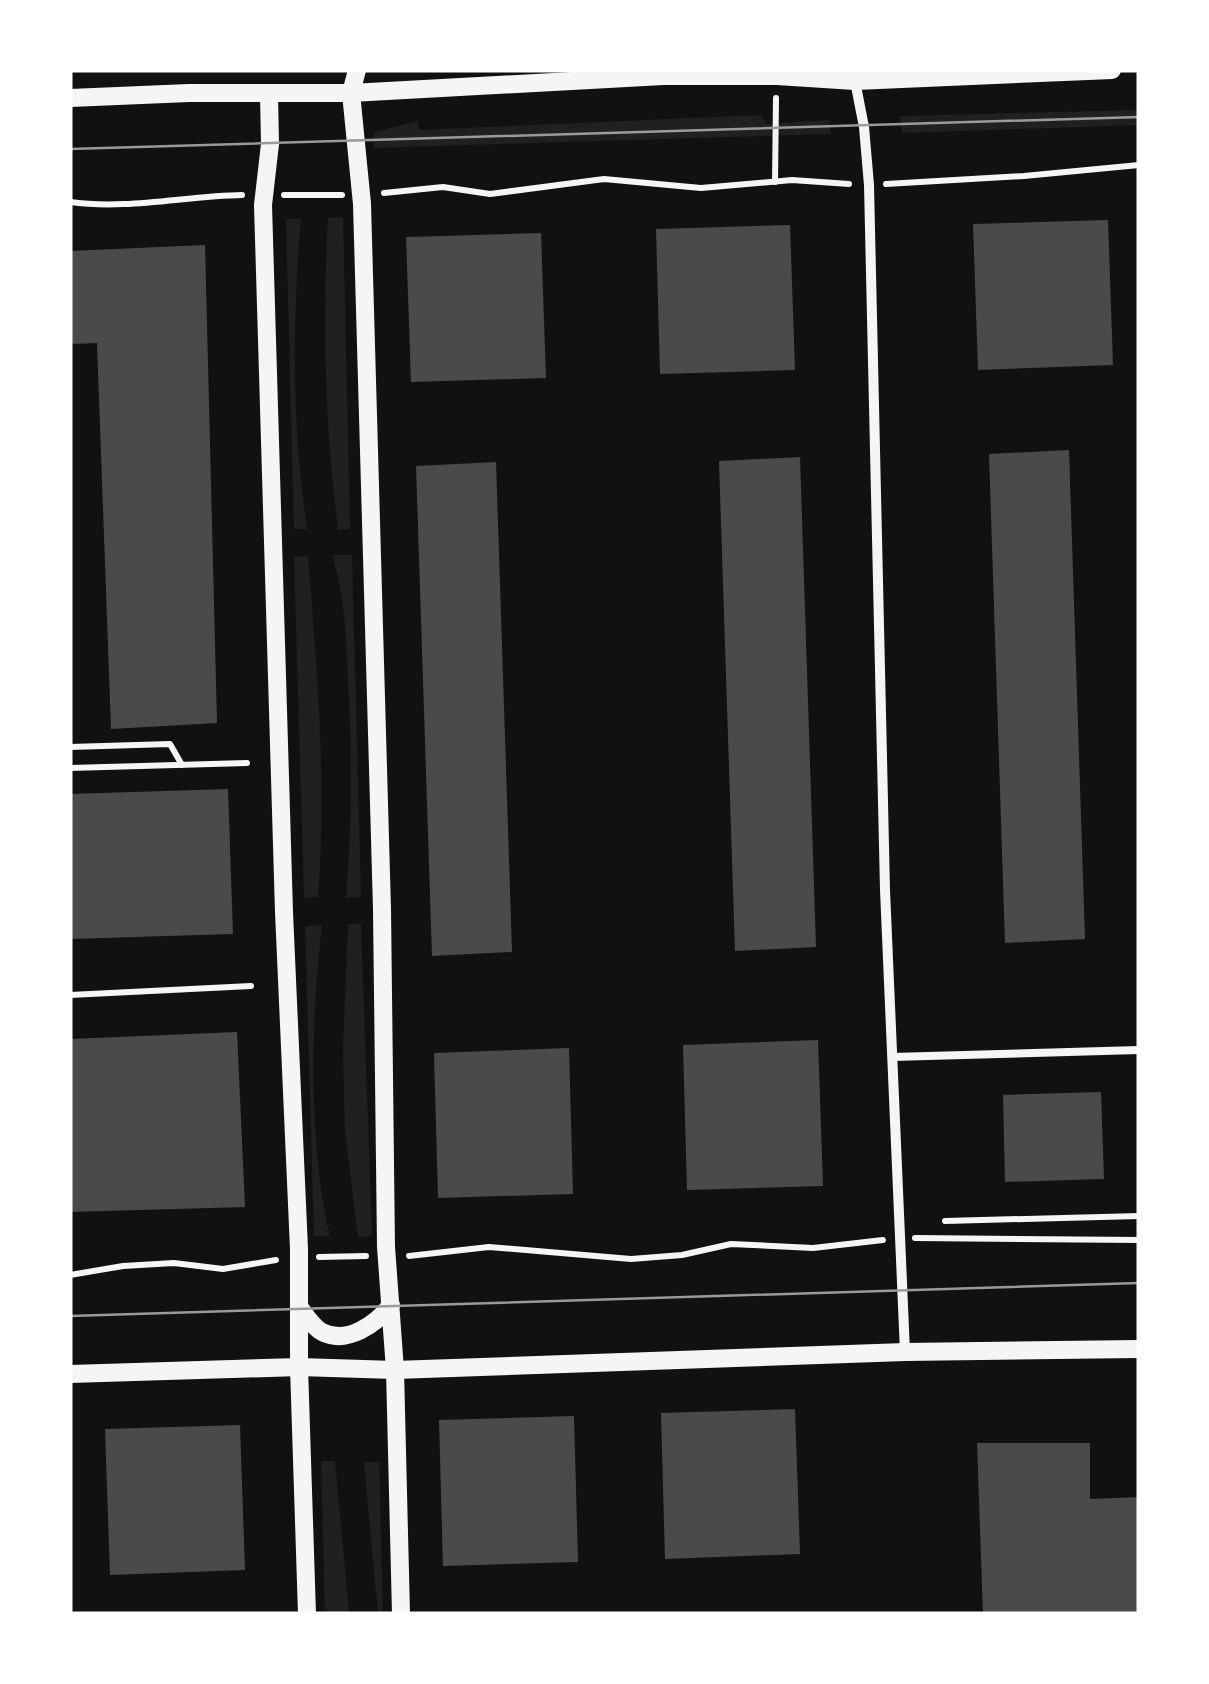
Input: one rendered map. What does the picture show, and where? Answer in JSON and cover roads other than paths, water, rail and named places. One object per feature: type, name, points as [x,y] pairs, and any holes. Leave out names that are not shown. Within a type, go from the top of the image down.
[{"type":"street","points":[[358,70],[352,94],[361,194],[382,909],[387,1255],[402,1614]]},
{"type":"street","points":[[70,98],[189,93],[352,94],[664,76],[855,81],[1112,70]]},
{"type":"street","points":[[855,81],[869,185],[892,1057],[905,1352]]},
{"type":"street","points":[[269,95],[270,144],[263,194],[307,1614]]},
{"type":"street","points":[[300,1308],[323,1333],[338,1336],[380,1320],[392,1306]]},
{"type":"street","points":[[70,1374],[298,1367],[394,1370],[905,1352],[1139,1349]]},
{"type":"lane","points":[[892,1057],[1139,1050]]},
{"type":"tram line","points":[[70,149],[1139,117]]},
{"type":"tram line","points":[[70,1316],[1139,1283]]}]
